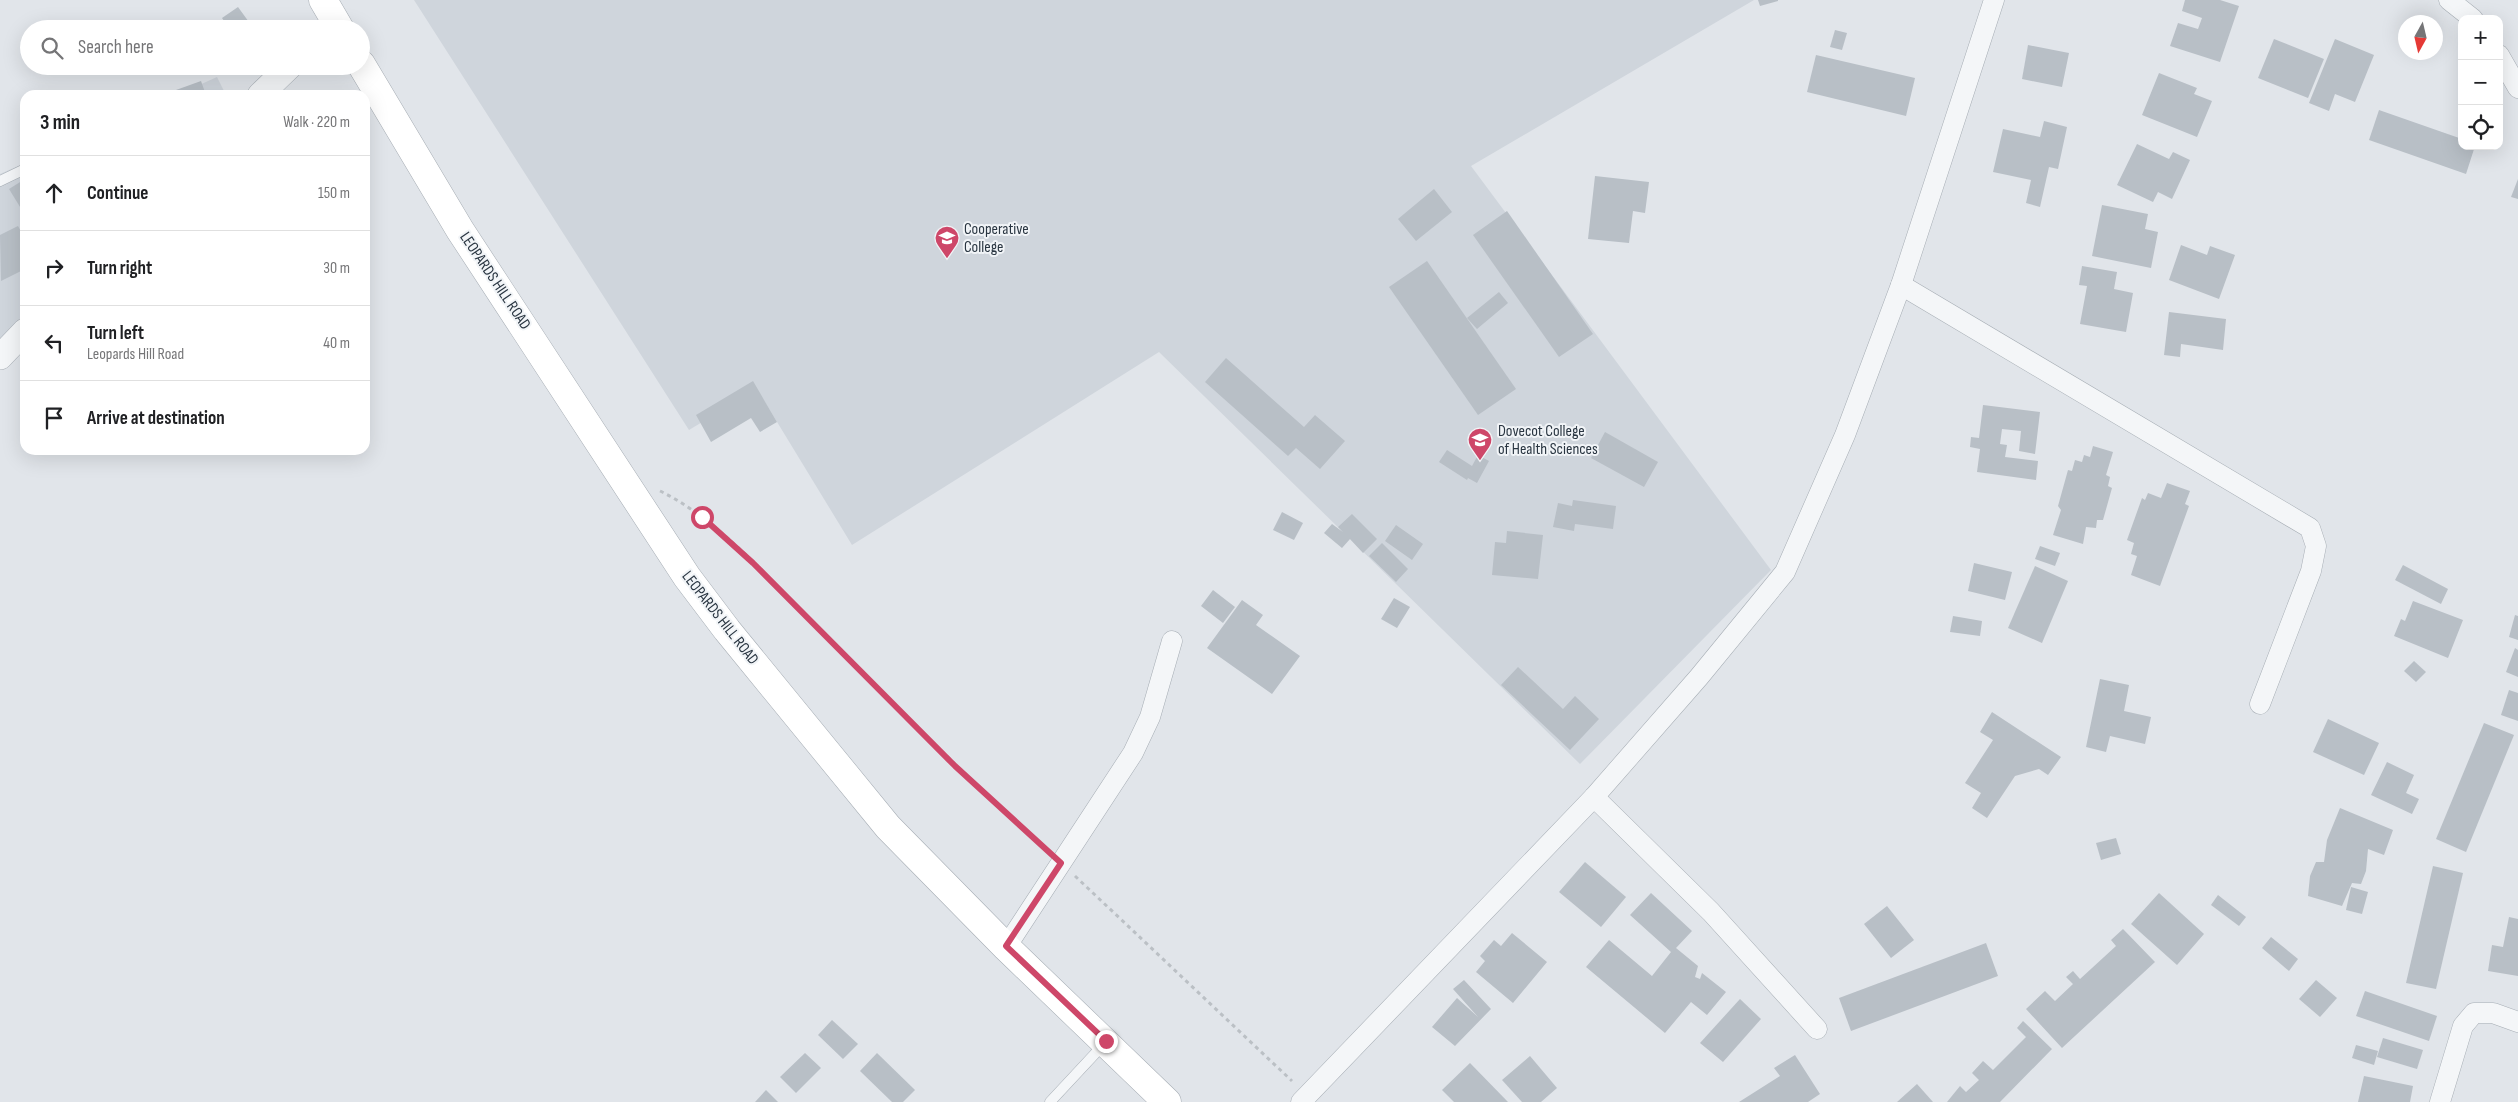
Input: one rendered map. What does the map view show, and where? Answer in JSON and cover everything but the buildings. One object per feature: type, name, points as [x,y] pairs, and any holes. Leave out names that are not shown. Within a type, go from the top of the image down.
[{"type":"main road","points":[[323,0],[333,20]]},
{"type":"main road","name":"LEOPARDS HILL ROAD","points":[[368,75],[460,230],[687,577],[727,630],[888,827],[1006,946],[1167,1102]]},
{"type":"street","points":[[1307,1100],[1594,797],[1699,676],[1784,572],[1845,435],[1901,285],[1994,0]]},
{"type":"street","points":[[2449,0],[2467,15]]},
{"type":"street","points":[[2502,60],[2518,88]]},
{"type":"street","points":[[265,90],[281,75]]},
{"type":"street","points":[[1901,285],[2310,528],[2316,546],[2312,571],[2260,704]]},
{"type":"street","points":[[0,357],[20,337]]},
{"type":"street","points":[[1006,946],[1133,753],[1150,717],[1172,641]]},
{"type":"street","points":[[1594,797],[1711,912],[1818,1029]]},
{"type":"street","points":[[2440,1102],[2463,1026],[2474,1013],[2493,1014],[2518,1022]]},
{"type":"lane","points":[[0,181],[20,171]]},
{"type":"lane","points":[[1050,1102],[1106,1041]]},
{"type":"path","points":[[658,489],[673,496],[702,517],[746,556],[955,766],[1061,863],[1307,1100]]},
{"type":"shaded area","name":"Cooperative College","points":[[414,0],[1754,0],[1471,166],[1771,570],[1580,764],[1159,352],[852,545],[757,389],[689,430]]},
{"type":"shaded area","points":[[217,77],[224,90],[188,90]]},
{"type":"shaded area","points":[[20,165],[20,327],[0,348],[0,174]]},
{"type":"place","name":"Cooperative College","points":[[947,259]]},
{"type":"place","name":"Dovecot College of Health Sciences","points":[[1480,461]]},
{"type":"route","points":[[702,517],[753,563],[955,766],[1061,863],[1006,946],[1106,1041]]}]
